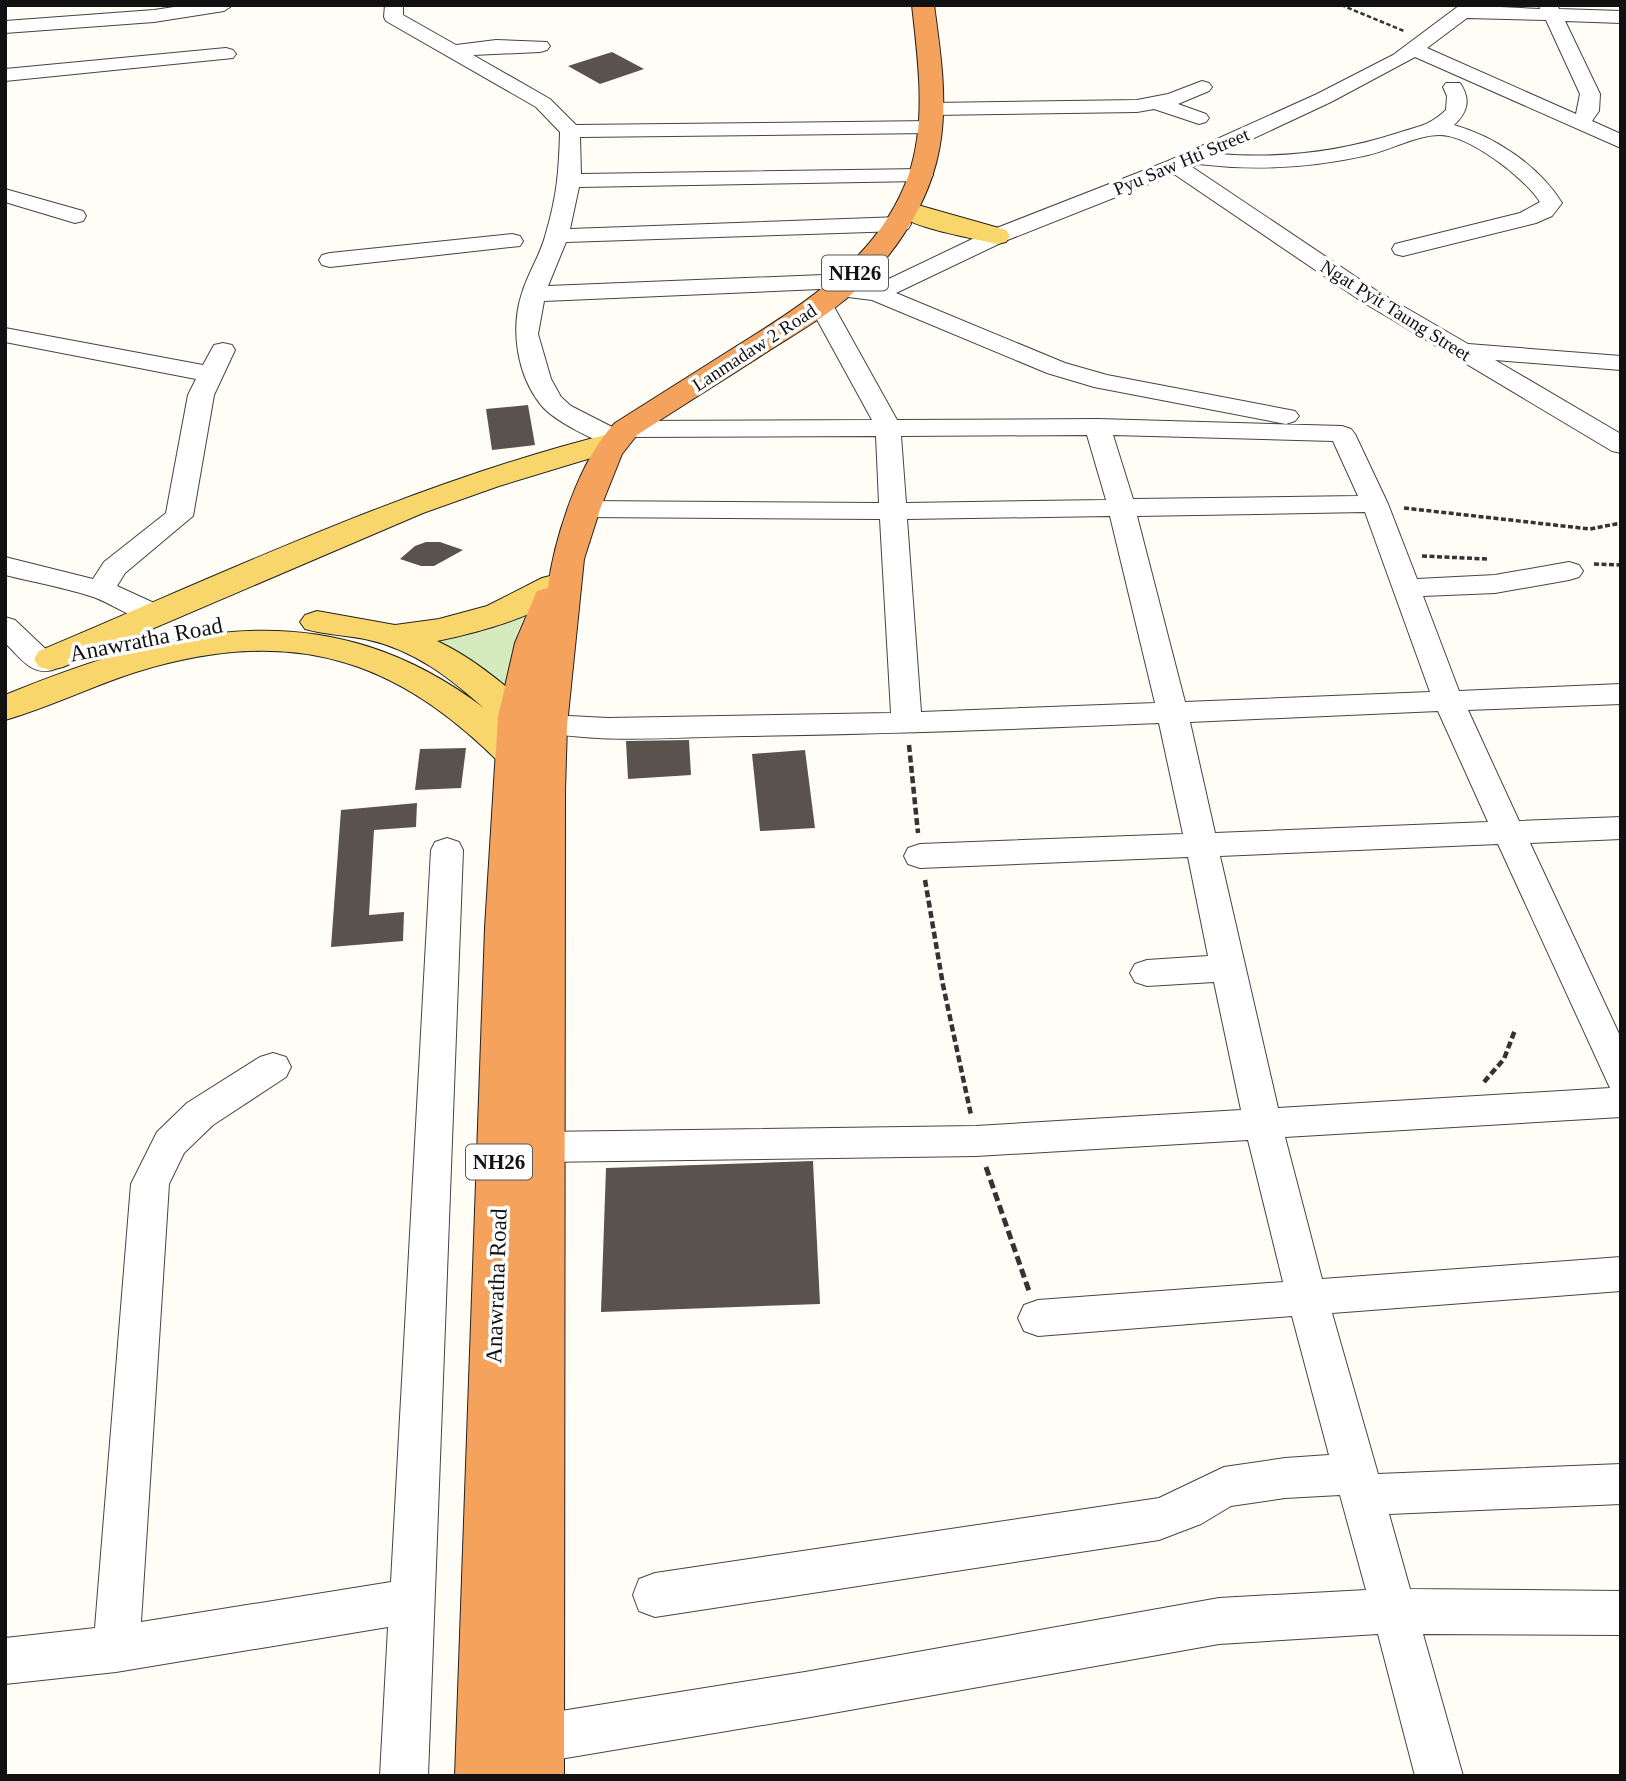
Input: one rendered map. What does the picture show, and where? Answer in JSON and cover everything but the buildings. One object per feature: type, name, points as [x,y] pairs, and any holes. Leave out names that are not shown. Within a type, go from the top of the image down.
[{"type":"highway","name":"Lanmadaw 2 Road","points":[[619,437],[831,297],[903,217],[922,175],[932,118],[930,53],[923,5]]},
{"type":"highway","name":"NH26","points":[[561,572],[584,509],[619,437]]},
{"type":"highway","name":"Anawratha Road","points":[[483,1776],[505,928],[561,572]]},
{"type":"highway","name":"Anawratha Road","points":[[535,749],[541,1147],[536,1757]]},
{"type":"main road","points":[[903,217],[930,219],[997,236]]},
{"type":"main road","points":[[47,661],[412,506],[619,437]]},
{"type":"main road","points":[[280,641],[398,635],[454,628],[519,606],[561,572]]},
{"type":"main road","name":"Anawratha Road","points":[[5,680],[47,661],[158,632],[257,620],[324,622],[398,635],[425,646],[454,663],[535,749]]},
{"type":"main road","name":"Anawratha Road","points":[[5,708],[52,688],[131,662],[184,650],[280,641],[314,643],[384,662],[535,749]]},
{"type":"main road","points":[[488,1569],[538,1563]]},
{"type":"street","points":[[5,27],[224,5]]},
{"type":"street","points":[[394,5],[393,17],[543,103],[570,131],[570,181],[556,236],[533,294],[526,334],[539,379],[551,401],[572,417],[619,437],[888,427],[1098,427],[1342,434]]},
{"type":"street","points":[[1467,9],[1550,10],[1621,17]]},
{"type":"street","name":"Pyu Saw Hti Street","points":[[877,293],[997,236],[1186,162],[1324,98],[1400,59],[1467,9]]},
{"type":"street","points":[[1550,10],[1590,94],[1589,111],[1580,123]]},
{"type":"street","points":[[1419,45],[1621,142]]},
{"type":"street","points":[[455,51],[496,46],[540,46]]},
{"type":"street","points":[[5,75],[226,54]]},
{"type":"street","points":[[570,131],[932,118],[1157,103],[1202,87]]},
{"type":"street","points":[[1186,162],[1291,164],[1369,149],[1439,128],[1456,111],[1457,96],[1453,87]]},
{"type":"street","points":[[1157,103],[1199,118]]},
{"type":"street","points":[[1402,249],[1528,218],[1544,211],[1551,203],[1548,193],[1525,172],[1493,150],[1439,128]]},
{"type":"street","name":"Ngat Pyit Taung Street","points":[[1186,162],[1369,296],[1621,445]]},
{"type":"street","points":[[570,181],[922,175]]},
{"type":"street","points":[[5,195],[75,216]]},
{"type":"street","points":[[556,236],[903,217]]},
{"type":"street","points":[[488,227],[544,264]]},
{"type":"street","points":[[330,260],[512,241]]},
{"type":"street","points":[[533,294],[823,282],[888,427],[907,723]]},
{"type":"street","points":[[831,297],[877,293],[1005,348],[1079,375],[1146,391],[1324,423],[1342,434],[1375,504],[1448,700],[1621,1077]]},
{"type":"street","points":[[5,335],[209,374]]},
{"type":"street","points":[[101,590],[114,568],[179,516],[201,395],[223,350]]},
{"type":"street","points":[[1460,350],[1621,363]]},
{"type":"street","points":[[1098,427],[1123,507],[1174,712],[1263,1124],[1306,1298],[1396,1611],[1439,1776]]},
{"type":"street","points":[[584,509],[893,511],[1375,504]]},
{"type":"street","points":[[5,566],[101,590],[155,614]]},
{"type":"street","points":[[1407,588],[1495,584],[1569,570]]},
{"type":"street","points":[[5,626],[47,661]]},
{"type":"street","points":[[535,749],[608,728],[907,723],[1621,694]]},
{"type":"street","points":[[920,856],[1621,828]]},
{"type":"street","points":[[404,1776],[447,850]]},
{"type":"street","points":[[1147,973],[1229,968]]},
{"type":"street","points":[[116,1649],[150,1184],[170,1143],[200,1114],[273,1067]]},
{"type":"street","points":[[541,1147],[976,1141],[1621,1101]]},
{"type":"street","points":[[1038,1318],[1621,1274]]},
{"type":"street","points":[[655,1595],[1159,1519],[1186,1509],[1224,1487],[1284,1478],[1360,1484],[1621,1484]]},
{"type":"street","points":[[5,1661],[116,1649],[413,1601]]},
{"type":"street","points":[[536,1757],[818,1693],[1219,1621],[1396,1611],[1621,1613]]},
{"type":"path","points":[[1341,5],[1362,12],[1419,45]]},
{"type":"path","points":[[1375,504],[1590,529],[1621,523]]},
{"type":"path","points":[[907,723],[920,856],[943,985],[976,1141],[1038,1318]]},
{"type":"path","points":[[1481,1084],[1496,1072],[1506,1057],[1515,1030]]},
{"type":"green space","points":[[527,609],[517,634],[505,686],[502,688],[430,641]]}]
